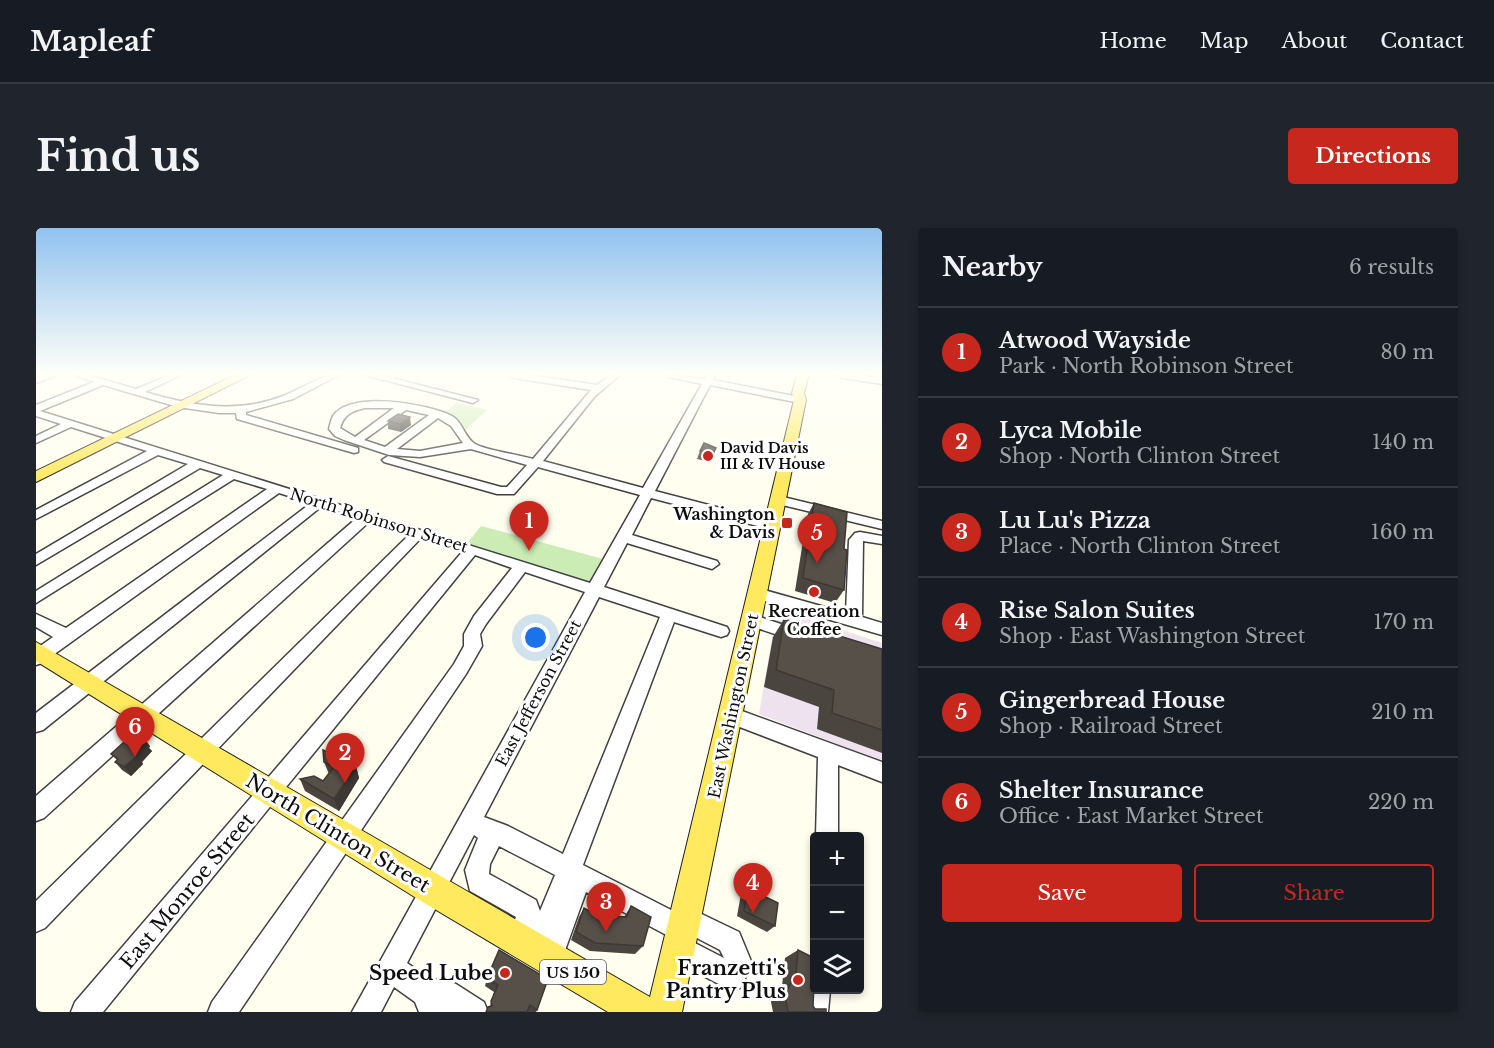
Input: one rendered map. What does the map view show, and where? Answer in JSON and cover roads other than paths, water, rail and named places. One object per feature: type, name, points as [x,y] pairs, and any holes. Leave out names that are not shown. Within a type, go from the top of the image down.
[{"type":"main road","points":[[36,477],[170,412]]},
{"type":"main road","name":"East Washington Street","points":[[664,1012],[798,412]]},
{"type":"main road","name":"North Clinton Street","points":[[38,654],[432,890],[642,1012]]},
{"type":"street","name":"North Robinson Street","points":[[38,412],[473,549],[722,631]]},
{"type":"street","points":[[241,412],[241,417],[276,428],[506,492],[513,489],[579,412]]},
{"type":"street","points":[[346,412],[337,418],[334,429],[339,434],[399,453],[423,454],[467,442],[534,463],[773,526]]},
{"type":"street","points":[[357,441],[396,412]]},
{"type":"street","points":[[426,412],[450,419],[458,426],[467,442]]},
{"type":"street","name":"East Jefferson Street","points":[[366,1012],[691,412]]},
{"type":"street","points":[[388,450],[436,414]]},
{"type":"street","points":[[36,440],[72,423]]},
{"type":"street","points":[[36,515],[158,450]]},
{"type":"street","points":[[36,560],[199,463]]},
{"type":"street","points":[[36,598],[233,474]]},
{"type":"street","points":[[38,654],[277,488]]},
{"type":"street","points":[[779,500],[882,525]]},
{"type":"street","points":[[36,724],[321,501]]},
{"type":"street","points":[[36,810],[368,516]]},
{"type":"street","points":[[36,919],[419,532]]},
{"type":"street","points":[[854,621],[857,537],[864,536],[882,540]]},
{"type":"street","points":[[623,537],[712,564]]},
{"type":"street","name":"East Monroe Street","points":[[85,1012],[473,549]]},
{"type":"street","points":[[222,1012],[460,669],[473,646],[472,634],[480,620],[521,566]]},
{"type":"street","points":[[757,593],[882,629]]},
{"type":"street","points":[[535,950],[574,874],[669,614]]},
{"type":"street","points":[[36,620],[66,636]]},
{"type":"street","points":[[751,620],[815,641]]},
{"type":"street","points":[[731,714],[882,772]]},
{"type":"street","points":[[827,832],[828,752]]},
{"type":"street","points":[[469,821],[493,834],[500,834],[682,933]]},
{"type":"street","points":[[493,834],[476,869],[475,876],[479,882],[527,909],[535,950]]},
{"type":"street","points":[[390,967],[430,1002],[446,994],[474,1012]]},
{"type":"street","points":[[814,1012],[816,994]]},
{"type":"place","name":"David Davis III & IV House","points":[[708,456]]},
{"type":"place","name":"Washington & Davis","points":[[787,523]]},
{"type":"place","name":"Atwood Wayside","points":[[529,551]]},
{"type":"place","name":"Gingerbread House","points":[[817,563]]},
{"type":"place","name":"Recreation Coffee","points":[[814,592]]},
{"type":"place","name":"Shelter Insurance","points":[[135,757]]},
{"type":"place","name":"Lyca Mobile","points":[[345,783]]},
{"type":"place","name":"Rise Salon Suites","points":[[753,913]]},
{"type":"place","name":"Lu Lu's Pizza","points":[[606,932]]},
{"type":"place","name":"Speed Lube","points":[[505,973]]},
{"type":"place","name":"Franzetti's Pantry Plus","points":[[798,980]]}]
